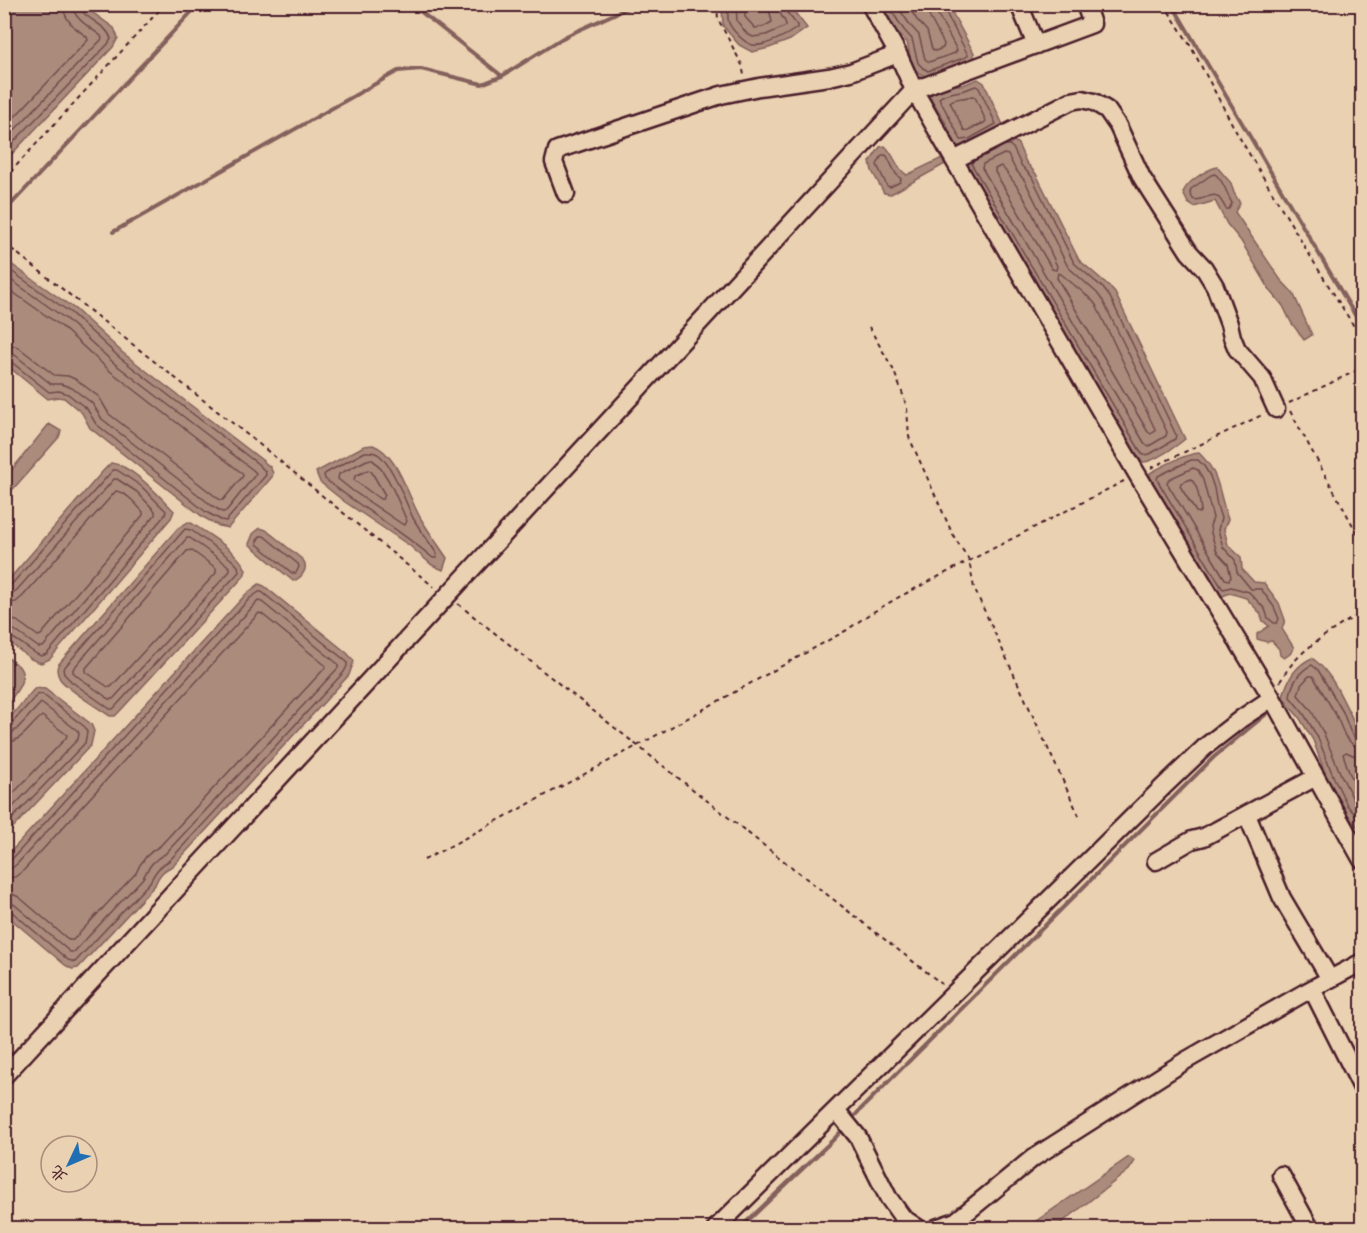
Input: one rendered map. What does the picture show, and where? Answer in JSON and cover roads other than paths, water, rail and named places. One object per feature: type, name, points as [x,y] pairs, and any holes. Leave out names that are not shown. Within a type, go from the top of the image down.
[{"type":"street","points":[[870,4],[898,54],[914,90],[954,160],[1137,474],[1272,698],[1362,860]]},
{"type":"street","points":[[1019,4],[1035,45]]},
{"type":"street","points":[[4,1076],[914,90],[1092,24],[1084,4]]},
{"type":"street","points":[[566,194],[554,162],[558,150],[721,95],[852,72],[898,54]]},
{"type":"street","points":[[954,160],[1071,101],[1082,99],[1094,102],[1107,110],[1118,126],[1142,178],[1189,252],[1204,268],[1215,286],[1237,349],[1262,378],[1281,407]]},
{"type":"street","points":[[716,1228],[843,1119],[954,994],[1206,746],[1272,698]]},
{"type":"street","points":[[1156,861],[1192,840],[1204,837],[1316,777]]},
{"type":"street","points":[[1247,815],[1282,898],[1329,980]]},
{"type":"street","points":[[936,1228],[956,1221],[1033,1158],[1185,1061],[1362,962]]},
{"type":"street","points":[[1312,988],[1362,1088]]},
{"type":"street","points":[[843,1119],[858,1137],[888,1197],[903,1218],[918,1228]]},
{"type":"street","points":[[1281,1175],[1310,1228]]},
{"type":"water","points":[[5,4],[82,5],[114,28],[118,38],[113,47],[5,161]]},
{"type":"water","points":[[723,5],[789,5],[807,28],[790,40],[752,52],[739,45],[723,26]]},
{"type":"water","points":[[880,5],[948,5],[974,53],[974,58],[970,62],[927,77],[919,73],[912,66],[907,42]]},
{"type":"water","points":[[978,79],[984,83],[1003,125],[981,140],[955,146],[947,125],[930,95],[952,85],[963,85]]},
{"type":"water","points":[[1011,138],[1018,144],[1026,162],[1036,174],[1079,260],[1115,293],[1185,439],[1152,460],[1143,462],[1138,459],[964,165],[963,160]]},
{"type":"water","points":[[885,146],[900,169],[907,175],[944,157],[945,164],[891,194],[884,193],[872,171],[870,162],[880,147]]},
{"type":"water","points":[[1217,167],[1231,183],[1240,203],[1235,212],[1280,279],[1293,293],[1312,335],[1304,340],[1270,290],[1241,241],[1227,224],[1215,201],[1194,207],[1188,203],[1183,193],[1188,185],[1202,174]]},
{"type":"water","points":[[4,259],[75,309],[123,353],[270,467],[272,477],[228,528],[203,517],[90,428],[82,413],[64,398],[48,399],[5,364]]},
{"type":"water","points":[[49,424],[61,431],[59,437],[5,498],[5,478]]},
{"type":"water","points":[[373,445],[389,457],[402,477],[421,519],[447,558],[443,570],[432,565],[410,546],[345,502],[320,482],[316,472],[364,446]]},
{"type":"water","points":[[1199,453],[1211,469],[1218,484],[1228,519],[1224,529],[1228,545],[1241,557],[1242,569],[1254,582],[1264,583],[1279,603],[1285,620],[1282,629],[1294,648],[1284,658],[1272,641],[1257,639],[1257,634],[1269,626],[1246,598],[1230,593],[1220,597],[1150,479],[1150,473],[1180,458]]},
{"type":"water","points":[[111,463],[128,469],[136,475],[174,511],[171,518],[50,659],[41,663],[31,659],[5,639],[5,584]]},
{"type":"water","points":[[188,522],[237,556],[246,570],[244,576],[120,711],[115,716],[110,716],[64,684],[58,674],[58,665],[178,528]]},
{"type":"water","points":[[260,528],[266,530],[303,560],[305,569],[299,578],[293,581],[249,544],[253,534]]},
{"type":"water","points":[[259,584],[347,653],[354,661],[349,675],[173,866],[162,873],[155,885],[78,968],[72,969],[5,914],[5,858],[246,594]]},
{"type":"water","points":[[5,656],[19,666],[22,678],[18,689],[5,707]]},
{"type":"water","points":[[1312,658],[1332,681],[1362,737],[1362,832],[1342,809],[1328,781],[1313,740],[1283,697],[1293,674]]},
{"type":"water","points":[[35,688],[45,689],[91,724],[94,731],[91,745],[5,836],[5,723]]},
{"type":"water","points":[[1129,1157],[1135,1161],[1129,1170],[1055,1228],[1026,1228]]},
{"type":"waterway","points":[[4,212],[199,4]]},
{"type":"waterway","points":[[411,4],[502,76]]},
{"type":"waterway","points":[[113,232],[398,71],[421,69],[482,84],[502,76],[566,36],[636,4]]},
{"type":"waterway","points":[[1172,4],[1362,327]]},
{"type":"waterway","points":[[850,1121],[1214,757],[1270,711]]},
{"type":"waterway","points":[[740,1228],[845,1127]]}]
